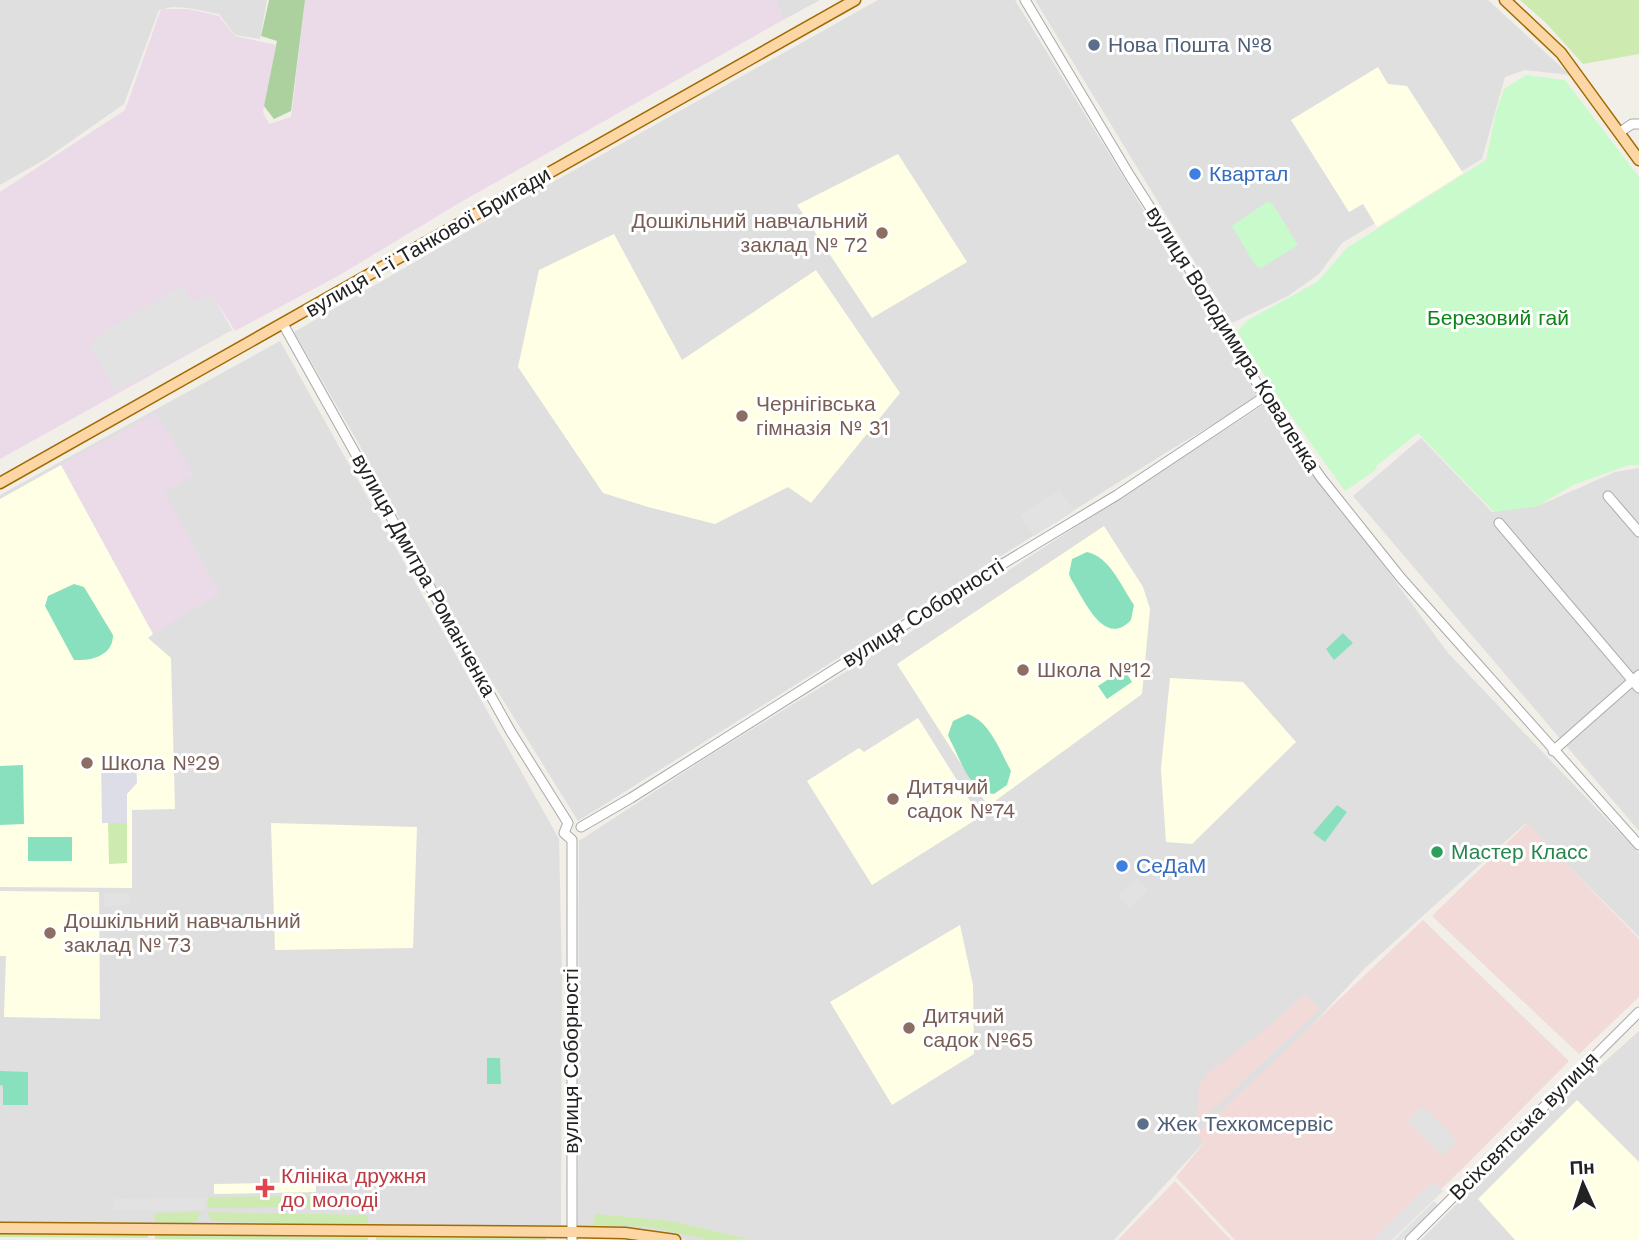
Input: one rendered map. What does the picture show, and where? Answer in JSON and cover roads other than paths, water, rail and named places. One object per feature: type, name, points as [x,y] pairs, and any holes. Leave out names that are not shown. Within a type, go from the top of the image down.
[{"type":"main road","name":"вулиця 1-ї Танкової Бригади","points":[[0,483],[855,0]]},
{"type":"main road","points":[[1505,0],[1561,53],[1639,160]]},
{"type":"main road","points":[[0,1228],[572,1236],[625,1233],[675,1240]]},
{"type":"street","name":"вулиця Володимира Коваленка","points":[[1025,0],[1140,193],[1230,333],[1264,397],[1322,479],[1371,543],[1639,845]]},
{"type":"street","points":[[1620,132],[1632,124],[1639,124]]},
{"type":"street","name":"вулиця Дмитра Романченка","points":[[283,324],[505,722],[568,823]]},
{"type":"street","name":"вулиця Соборності","points":[[572,840],[579,837],[581,827],[1117,495],[1264,397]]},
{"type":"street","points":[[1608,496],[1639,532]]},
{"type":"street","points":[[1499,523],[1637,681],[1553,751]]},
{"type":"street","points":[[568,823],[574,822],[581,827]]},
{"type":"street","name":"вулиця Соборності","points":[[568,823],[564,832],[572,840],[572,1236]]},
{"type":"street","name":"Всіхсвятська вулиця","points":[[1410,1240],[1639,1012]]},
{"type":"place","name":"Нова Пошта №8","points":[[1094,45]]},
{"type":"place","name":"Квартал","points":[[1195,174]]},
{"type":"place","name":"Дошкільний навчальний заклад № 72","points":[[882,233]]},
{"type":"place","name":"Чернігівська гімназія № 31","points":[[742,416]]},
{"type":"place","name":"Школа №12","points":[[1023,670]]},
{"type":"place","name":"Школа №29","points":[[87,763]]},
{"type":"place","name":"Дитячий садок №74","points":[[893,799]]},
{"type":"place","name":"Мастер Класс","points":[[1437,852]]},
{"type":"place","name":"СеДаМ","points":[[1122,866]]},
{"type":"place","name":"Дошкільний навчальний заклад № 73","points":[[50,933]]},
{"type":"place","name":"Дитячий садок №65","points":[[909,1028]]},
{"type":"place","name":"Жек Техкомсервіс","points":[[1143,1124]]},
{"type":"place","name":"Клініка дружня до молоді","points":[[265,1188]]},
{"type":"park label","name":"Березовий гай","points":[[1498,318]]}]
